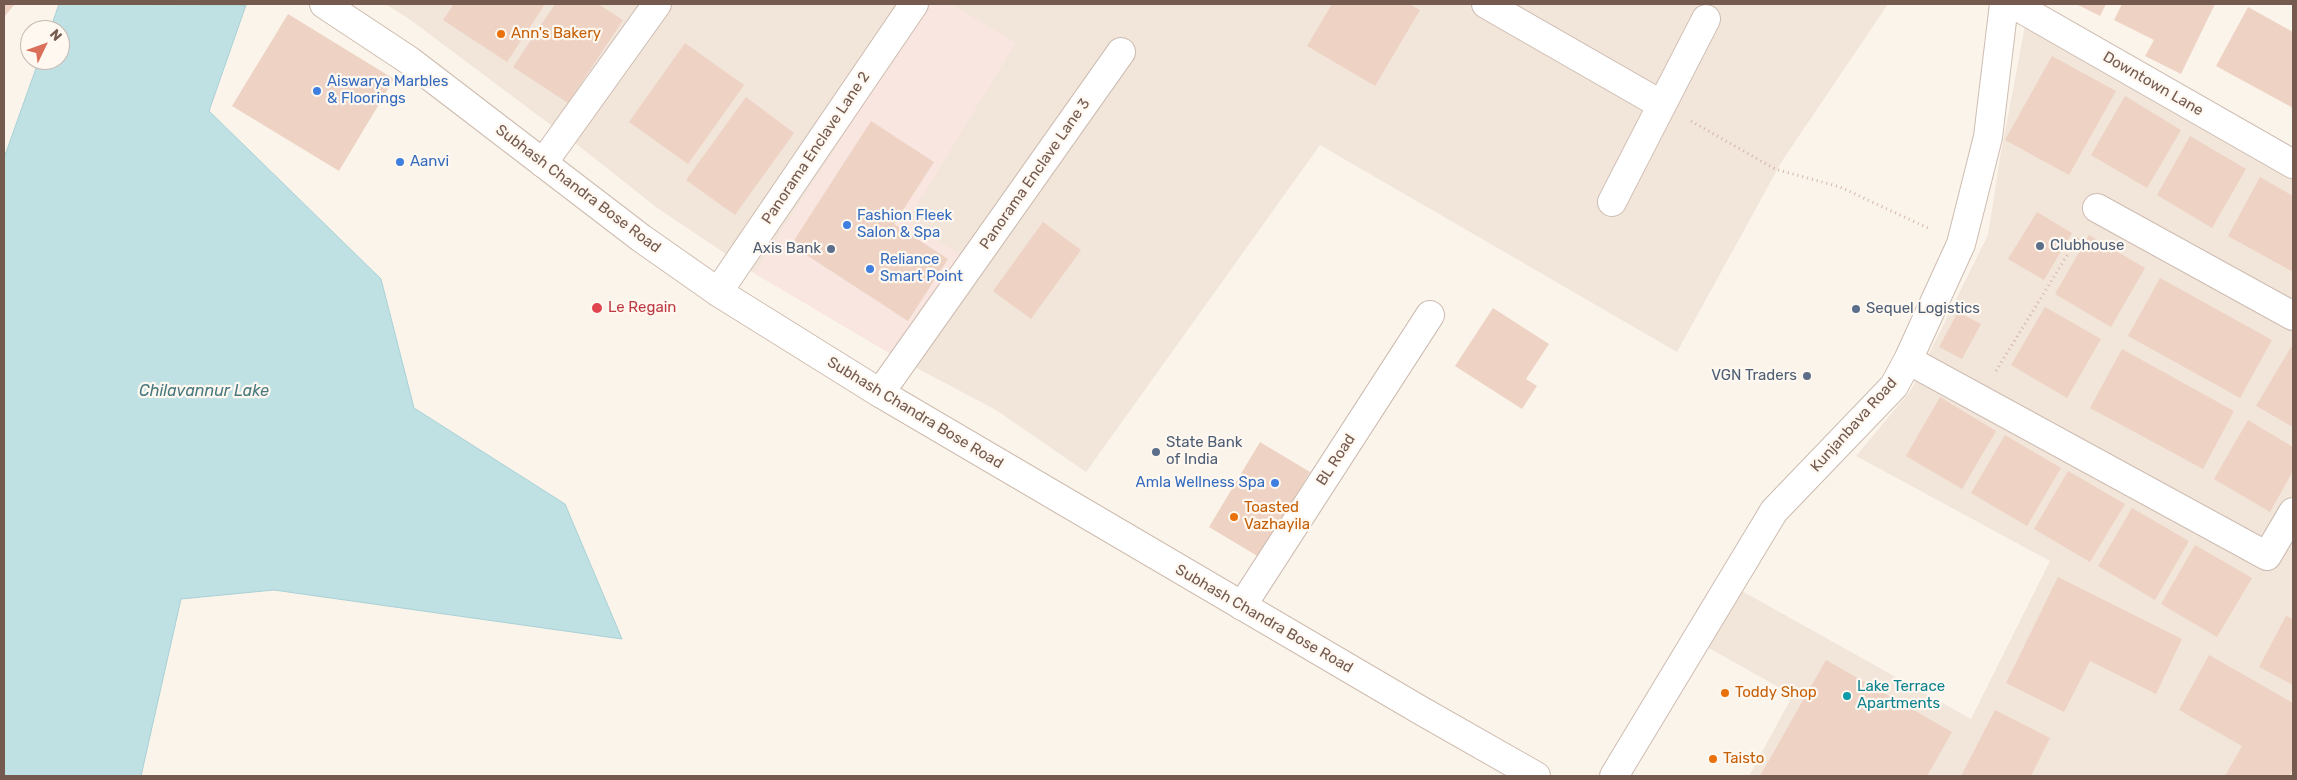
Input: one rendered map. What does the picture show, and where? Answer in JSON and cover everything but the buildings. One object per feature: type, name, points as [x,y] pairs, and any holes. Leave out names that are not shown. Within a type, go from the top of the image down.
[{"type":"street","name":"Subhash Chandra Bose Road","points":[[324,4],[410,61],[641,238],[718,292],[880,393],[1536,776]]},
{"type":"street","points":[[543,163],[658,4]]},
{"type":"street","name":"Panorama Enclave Lane 2","points":[[718,292],[914,4]]},
{"type":"street","points":[[1486,4],[1662,105]]},
{"type":"street","name":"Kunjanbava Road","points":[[1614,776],[1774,511],[1894,386],[1908,360],[1961,244],[1988,136],[2004,4]]},
{"type":"street","name":"Downtown Lane","points":[[2013,4],[2293,164]]},
{"type":"street","points":[[1612,202],[1706,19]]},
{"type":"street","name":"Panorama Enclave Lane 3","points":[[880,393],[1121,52]]},
{"type":"street","points":[[2097,208],[2293,316]]},
{"type":"street","name":"BL Road","points":[[1242,606],[1430,315]]},
{"type":"street","points":[[1908,360],[2267,556],[2293,512]]},
{"type":"path","points":[[1662,105],[1775,169],[1840,186],[1961,244]]},
{"type":"path","points":[[1980,399],[2097,208]]},
{"type":"shaded area","points":[[385,4],[1888,4],[1782,161],[1677,352],[1320,145],[1086,472],[996,410],[896,357],[754,273],[656,207],[579,146],[408,18]]},
{"type":"shaded area","points":[[929,4],[951,4],[1016,43],[907,221],[962,256],[896,357],[754,273]]},
{"type":"shaded area","points":[[2025,26],[2293,179],[2293,776],[1749,776],[1793,695],[1705,646],[1740,590],[1971,719],[2050,561],[1856,456],[1911,390],[1988,235],[2000,158]]},
{"type":"water","name":"Chilavannur Lake","points":[[59,4],[246,5],[209,111],[381,279],[414,408],[565,504],[622,639],[274,590],[181,599],[141,776],[4,776],[4,158],[35,70],[70,70],[70,20],[53,20]]},
{"type":"place","name":"Ann's Bakery","points":[[501,34]]},
{"type":"place","name":"Aiswarya Marbles & Floorings","points":[[317,91]]},
{"type":"place","name":"Aanvi","points":[[400,162]]},
{"type":"place","name":"Fashion Fleek Salon & Spa","points":[[847,225]]},
{"type":"place","name":"Clubhouse","points":[[2040,246]]},
{"type":"place","name":"Axis Bank","points":[[831,249]]},
{"type":"place","name":"Reliance Smart Point","points":[[870,269]]},
{"type":"place","name":"Le Regain","points":[[597,308]]},
{"type":"place","name":"Sequel Logistics","points":[[1856,309]]},
{"type":"place","name":"VGN Traders","points":[[1807,376]]},
{"type":"place","name":"State Bank of India","points":[[1156,452]]},
{"type":"place","name":"Amla Wellness Spa","points":[[1275,483]]},
{"type":"place","name":"Toasted Vazhayila","points":[[1234,517]]},
{"type":"place","name":"Toddy Shop","points":[[1725,693]]},
{"type":"place","name":"Lake Terrace Apartments","points":[[1847,696]]},
{"type":"place","name":"Taisto","points":[[1713,759]]}]
